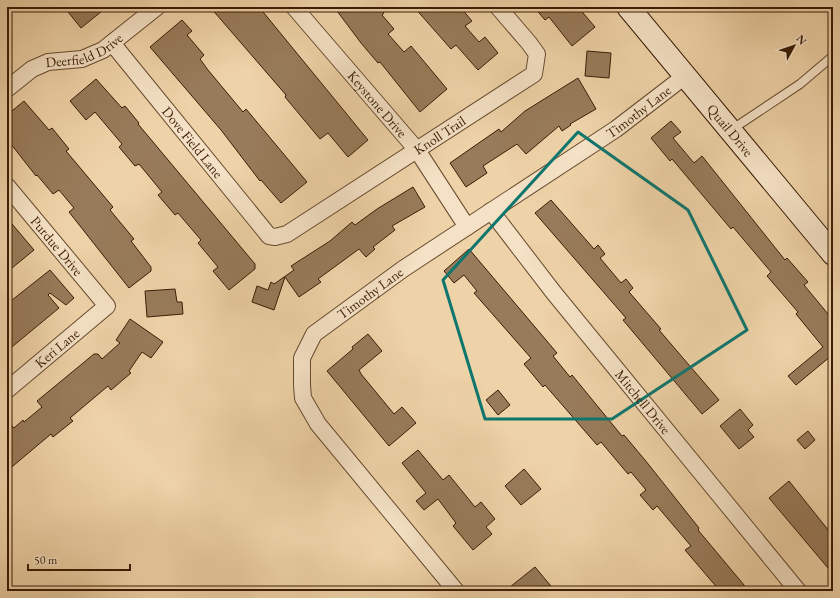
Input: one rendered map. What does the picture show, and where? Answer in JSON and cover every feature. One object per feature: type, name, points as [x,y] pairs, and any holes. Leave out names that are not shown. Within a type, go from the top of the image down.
[{"type":"street","name":"Deerfield Drive","points":[[7,89],[32,69],[48,62],[82,59],[103,50],[157,7]]},
{"type":"street","name":"Keystone Drive","points":[[294,7],[417,150],[467,227]]},
{"type":"street","name":"Knoll Trail","points":[[275,238],[286,234],[534,74],[536,54],[529,43],[498,7]]},
{"type":"street","name":"Quail Drive","points":[[628,7],[833,254]]},
{"type":"street","name":"Dove Field Lane","points":[[112,43],[269,236],[275,238]]},
{"type":"street","name":"Timothy Lane","points":[[456,591],[318,424],[303,398],[302,358],[314,334],[403,269],[616,130],[685,76]]},
{"type":"street","name":"Purdue Drive","points":[[8,189],[107,306]]},
{"type":"street","name":"Mitchell Drive","points":[[491,211],[554,293],[798,591]]},
{"type":"street","name":"Keri Lane","points":[[7,390],[107,306]]},
{"type":"lane","points":[[730,131],[800,84],[833,56]]},
{"type":"highlighted area","points":[[578,132],[688,210],[747,330],[612,419],[485,419],[443,280]]},
{"type":"building","points":[[64,7],[107,7],[81,28]]},
{"type":"building","points":[[210,7],[259,7],[368,140],[348,157],[328,133],[320,139],[285,97],[286,95]]},
{"type":"building","points":[[334,7],[380,7],[384,13],[382,15],[394,29],[388,34],[404,52],[411,46],[447,89],[420,112],[380,62],[378,63],[361,43]]},
{"type":"building","points":[[414,7],[460,7],[472,21],[465,26],[479,42],[485,37],[498,53],[478,70],[456,45],[451,49]]},
{"type":"building","points":[[534,7],[578,7],[595,27],[572,46],[549,17],[545,20]]},
{"type":"building","points":[[182,20],[192,31],[187,35],[204,55],[200,59],[208,70],[243,112],[246,109],[307,182],[281,203],[261,180],[260,181],[221,130],[150,47]]},
{"type":"building","points":[[587,51],[611,53],[609,78],[585,76]]},
{"type":"building","points":[[578,78],[596,109],[570,124],[571,125],[562,131],[559,126],[526,154],[517,144],[483,166],[487,173],[466,187],[450,163],[499,129],[501,132],[525,111]]},
{"type":"building","points":[[96,79],[122,108],[125,106],[139,123],[138,124],[255,264],[255,269],[229,290],[213,271],[218,267],[198,243],[201,240],[178,213],[175,215],[158,195],[162,192],[139,164],[135,166],[119,147],[122,144],[95,112],[86,120],[70,101]]},
{"type":"building","points":[[24,101],[49,130],[52,128],[69,149],[66,151],[113,207],[110,210],[134,239],[131,241],[151,267],[151,271],[129,288],[69,212],[74,208],[59,190],[53,194],[37,175],[36,176],[7,139],[7,115]]},
{"type":"building","points":[[671,121],[681,132],[673,138],[694,163],[702,156],[785,260],[787,258],[808,282],[804,285],[833,320],[833,358],[831,356],[796,385],[788,376],[823,347],[796,314],[798,312],[767,276],[771,272],[733,227],[731,229],[672,159],[670,161],[651,138]]},
{"type":"building","points":[[413,187],[425,207],[392,226],[395,230],[373,247],[375,249],[366,257],[359,249],[318,279],[321,282],[299,297],[285,277],[274,310],[252,302],[257,286],[268,290],[271,282],[274,284],[294,270],[291,266],[330,241],[352,222],[355,225],[377,209]]},
{"type":"building","points":[[551,200],[594,249],[598,245],[605,254],[600,258],[621,283],[626,279],[633,288],[629,292],[661,329],[659,330],[719,400],[702,414],[623,320],[626,318],[535,213]]},
{"type":"building","points":[[7,218],[34,250],[12,268],[7,261]]},
{"type":"building","points":[[469,249],[557,353],[553,356],[570,377],[572,375],[622,436],[624,435],[645,460],[699,528],[698,530],[749,591],[720,591],[685,550],[691,546],[657,506],[653,510],[640,495],[646,490],[631,472],[628,474],[601,442],[597,445],[545,385],[543,387],[524,364],[531,358],[474,293],[477,291],[464,275],[454,283],[444,271]]},
{"type":"building","points":[[50,270],[74,298],[66,305],[50,293],[48,295],[59,308],[7,351],[7,304]]},
{"type":"building","points":[[175,289],[177,302],[182,302],[183,314],[147,317],[145,291]]},
{"type":"building","points":[[130,319],[163,342],[151,358],[142,352],[129,371],[131,373],[111,390],[108,386],[70,418],[73,421],[53,437],[51,434],[7,471],[7,420],[14,428],[23,420],[24,422],[42,407],[37,401],[94,354],[98,354],[102,359],[120,343],[116,340]]},
{"type":"building","points":[[368,334],[382,351],[359,370],[361,374],[394,414],[402,407],[416,423],[389,446],[327,371]]},
{"type":"building","points":[[498,390],[510,405],[498,415],[486,400]]},
{"type":"building","points":[[740,409],[753,425],[748,430],[754,437],[739,449],[720,426]]},
{"type":"building","points":[[808,431],[815,440],[805,449],[797,440]]},
{"type":"building","points":[[418,450],[443,480],[449,475],[475,507],[481,502],[495,519],[486,527],[492,534],[473,550],[453,526],[456,523],[438,499],[424,510],[416,501],[426,493],[402,463]]},
{"type":"building","points":[[524,469],[541,489],[521,505],[505,486]]},
{"type":"building","points":[[789,481],[833,536],[833,574],[769,498]]},
{"type":"building","points":[[535,567],[555,591],[505,591]]}]
